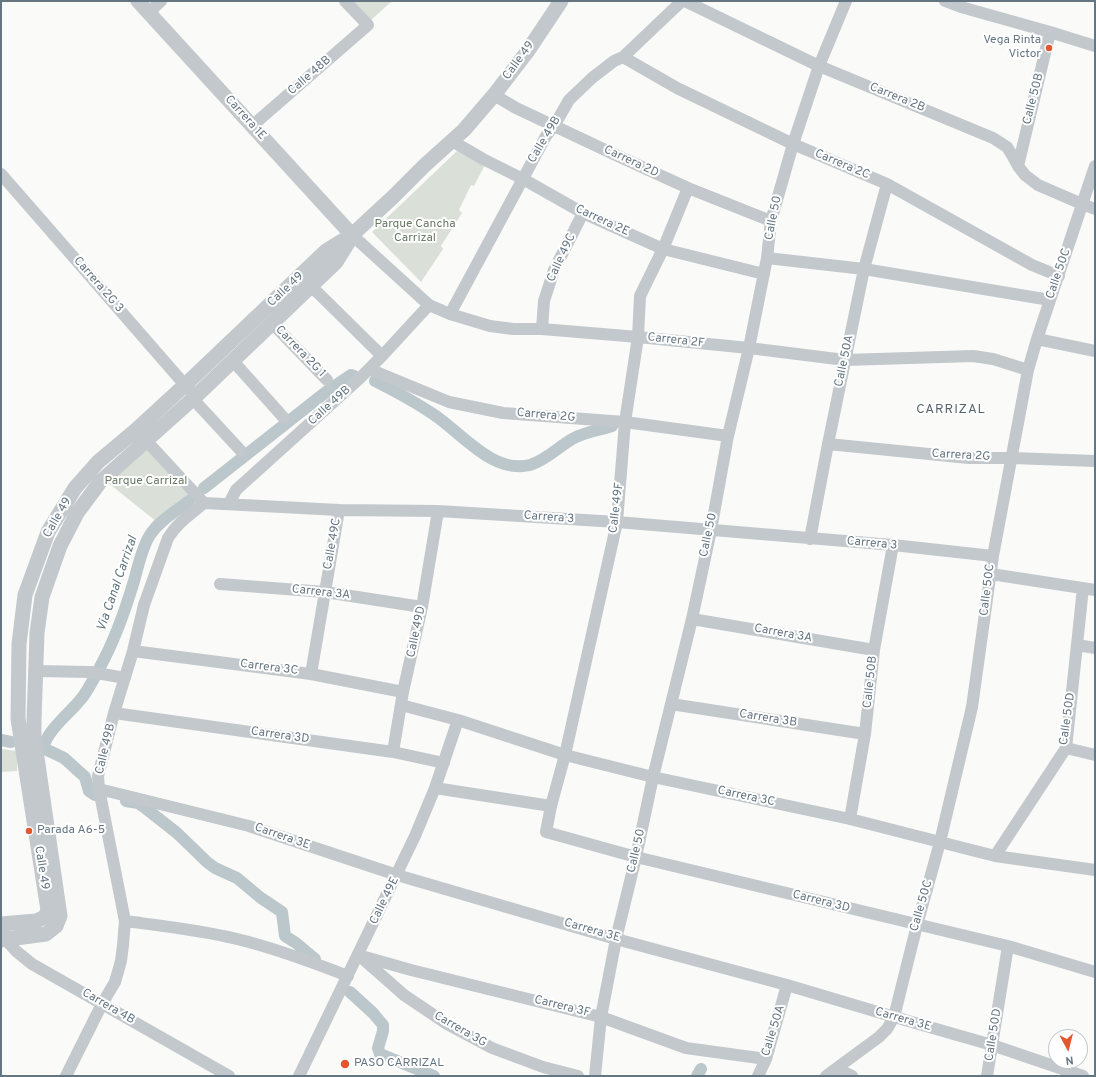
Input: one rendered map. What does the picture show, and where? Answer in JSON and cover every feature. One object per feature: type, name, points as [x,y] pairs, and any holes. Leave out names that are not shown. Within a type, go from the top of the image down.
[{"type":"street","name":"Carrera 1E","points":[[138,1],[352,235]]},
{"type":"street","points":[[148,13],[161,1]]},
{"type":"street","name":"Calle 48B","points":[[252,126],[368,25],[346,1]]},
{"type":"street","name":"Calle 49","points":[[50,922],[28,739],[18,719],[19,644],[25,595],[48,532],[75,488],[98,462],[136,430],[185,385],[326,251],[352,235],[464,130],[494,95],[527,52],[561,1]]},
{"type":"street","name":"Calle 49B","points":[[450,314],[546,136],[554,126],[569,100],[592,78],[614,61],[623,57],[682,1]]},
{"type":"street","name":"Carrera 2B","points":[[685,1],[819,66],[993,138],[1007,147],[1025,175],[1038,185],[1095,209]]},
{"type":"street","name":"Calle 50","points":[[595,1076],[601,1017],[616,939],[636,857],[653,777],[692,619],[711,530],[728,436],[768,258],[771,222],[793,144],[819,66],[846,1]]},
{"type":"street","points":[[945,1],[962,4],[1095,46]]},
{"type":"street","name":"Calle 50B","points":[[1018,166],[1050,32]]},
{"type":"street","name":"Carrera 2C","points":[[623,57],[677,88],[793,144],[887,184],[1032,265],[1059,276]]},
{"type":"street","name":"Carrera 2D","points":[[494,95],[516,108],[688,188],[771,222]]},
{"type":"street","name":"Carrera 2E","points":[[452,141],[583,213],[663,249],[764,274]]},
{"type":"street","name":"Calle 50C","points":[[894,1017],[940,842],[972,707],[993,556],[1028,370],[1095,166]]},
{"type":"street","name":"Carrera 2G 3","points":[[1,174],[241,451]]},
{"type":"street","name":"Calle 50A","points":[[810,539],[864,269],[887,184]]},
{"type":"street","name":"Calle 49F","points":[[546,832],[551,806],[565,755],[617,522],[625,422],[638,337],[640,296],[663,249],[688,188]]},
{"type":"street","name":"Calle 49C","points":[[542,329],[544,301],[554,270],[583,213]]},
{"type":"street","name":"Calle 49","points":[[28,739],[34,720],[37,633],[42,597],[60,546],[77,513],[100,482],[194,398],[336,262],[352,235]]},
{"type":"street","name":"Carrera 2F","points":[[352,235],[429,305],[450,314],[490,326],[513,329],[542,329],[638,337],[749,348],[846,360],[973,356],[993,359],[1028,370]]},
{"type":"street","points":[[768,258],[864,269],[1050,300]]},
{"type":"street","points":[[311,286],[382,356]]},
{"type":"street","name":"Calle 49B","points":[[229,504],[236,490],[369,369],[429,305]]},
{"type":"street","name":"Carrera 2G 1","points":[[272,323],[328,380]]},
{"type":"street","points":[[1037,339],[1095,351]]},
{"type":"street","points":[[233,361],[284,418]]},
{"type":"street","name":"Carrera 2G","points":[[369,369],[450,402],[503,413],[625,422],[728,436]]},
{"type":"street","points":[[136,430],[204,503]]},
{"type":"street","name":"Carrera 2G","points":[[828,444],[969,458],[1095,461]]},
{"type":"street","name":"Calle 49B","points":[[66,1076],[102,1004],[115,982],[121,961],[125,921],[99,789],[98,776],[114,713],[133,651],[144,605],[168,538],[180,523],[204,503]]},
{"type":"street","name":"Carrera 3","points":[[204,503],[339,510],[438,511],[617,522],[893,545],[993,556]]},
{"type":"street","name":"Calle 49C","points":[[310,674],[339,510]]},
{"type":"street","name":"Calle 49D","points":[[393,752],[403,692],[422,607],[438,511]]},
{"type":"street","name":"Calle 50B","points":[[850,819],[865,734],[874,650],[893,545]]},
{"type":"street","points":[[991,574],[1095,590]]},
{"type":"street","name":"Carrera 3A","points":[[220,584],[325,592],[422,607]]},
{"type":"street","name":"Calle 50D","points":[[996,856],[1066,748],[1083,588]]},
{"type":"street","name":"Carrera 3A","points":[[692,619],[874,650]]},
{"type":"street","points":[[1077,644],[1095,648]]},
{"type":"street","name":"Carrera 3C","points":[[133,651],[310,674],[403,692]]},
{"type":"street","points":[[36,671],[91,672],[125,678]]},
{"type":"street","name":"Carrera 3B","points":[[671,704],[865,734]]},
{"type":"street","name":"Carrera 3C","points":[[401,705],[458,720],[565,755],[653,777],[850,819],[996,856],[1095,870]]},
{"type":"street","name":"Carrera 3D","points":[[114,713],[393,752],[444,764]]},
{"type":"street","name":"Calle 49E","points":[[299,1076],[415,836],[444,764],[458,720]]},
{"type":"street","points":[[1066,748],[1095,755]]},
{"type":"street","points":[[435,788],[551,806]]},
{"type":"street","name":"Carrera 3E","points":[[99,789],[249,826],[397,875],[616,939],[787,985],[992,1045],[1084,1076]]},
{"type":"street","name":"Carrera 3D","points":[[546,832],[636,857],[1008,946],[1095,972]]},
{"type":"street","points":[[36,921],[50,922],[46,934],[3,940],[2,924],[36,921]]},
{"type":"street","points":[[125,921],[180,928],[237,939],[293,955],[348,976]]},
{"type":"street","name":"Carrera 4B","points":[[3,940],[32,964],[229,1076]]},
{"type":"street","name":"Calle 50D","points":[[987,1076],[1008,946]]},
{"type":"street","name":"Carrera 3F","points":[[358,955],[411,970],[601,1017],[686,1048],[766,1059]]},
{"type":"street","name":"Carrera 3G","points":[[358,955],[404,995],[447,1024],[492,1048],[543,1067],[578,1076]]},
{"type":"street","name":"Calle 50A","points":[[758,1076],[766,1059],[787,985]]},
{"type":"street","points":[[826,1076],[879,1037],[887,1029],[894,1017]]},
{"type":"street","points":[[836,1069],[852,1076]]},
{"type":"green space","points":[[351,1],[392,1],[370,21]]},
{"type":"green space","name":"Parque Cancha Carrizal","points":[[457,151],[485,165],[474,186],[471,185],[459,210],[462,213],[441,246],[443,249],[421,282],[372,232]]},
{"type":"green space","name":"Parque Carrizal","points":[[147,445],[191,494],[157,522],[107,482]]},
{"type":"green space","points":[[1,749],[17,751],[17,771],[1,772]]},
{"type":"waterway","name":"Via Canal Carrizal","points":[[204,488],[326,392],[351,375],[354,376]]},
{"type":"waterway","name":"Via Canal Carrizal","points":[[375,381],[433,414],[478,450],[503,464],[516,466],[536,463],[574,438],[612,426]]},
{"type":"waterway","name":"Via Canal Carrizal","points":[[100,667],[119,625],[131,592],[142,551],[147,540],[158,525],[189,501]]},
{"type":"waterway","name":"Via Canal Carrizal","points":[[95,795],[89,791],[85,777],[64,758],[43,748],[49,734],[76,705],[96,675]]},
{"type":"waterway","name":"Via Canal Carrizal","points":[[1,740],[11,742]]},
{"type":"waterway","name":"Via Canal Carrizal","points":[[126,801],[138,803],[144,807],[177,833],[207,862],[215,868],[237,878],[261,898],[282,912],[285,936],[315,959]]},
{"type":"waterway","name":"Via Canal Carrizal","points":[[350,992],[373,1013],[383,1025],[383,1031],[378,1048],[380,1054],[434,1076]]},
{"type":"waterway","name":"Via Canal Carrizal","points":[[697,1076],[701,1069]]},
{"type":"place","name":"Vega Rinta Victor","points":[[1049,48]]},
{"type":"place","name":"Parada A6-5","points":[[29,831]]},
{"type":"place","name":"PASO CARRIZAL","points":[[345,1064]]},
{"type":"district","name":"CARRIZAL","points":[[951,410]]}]
